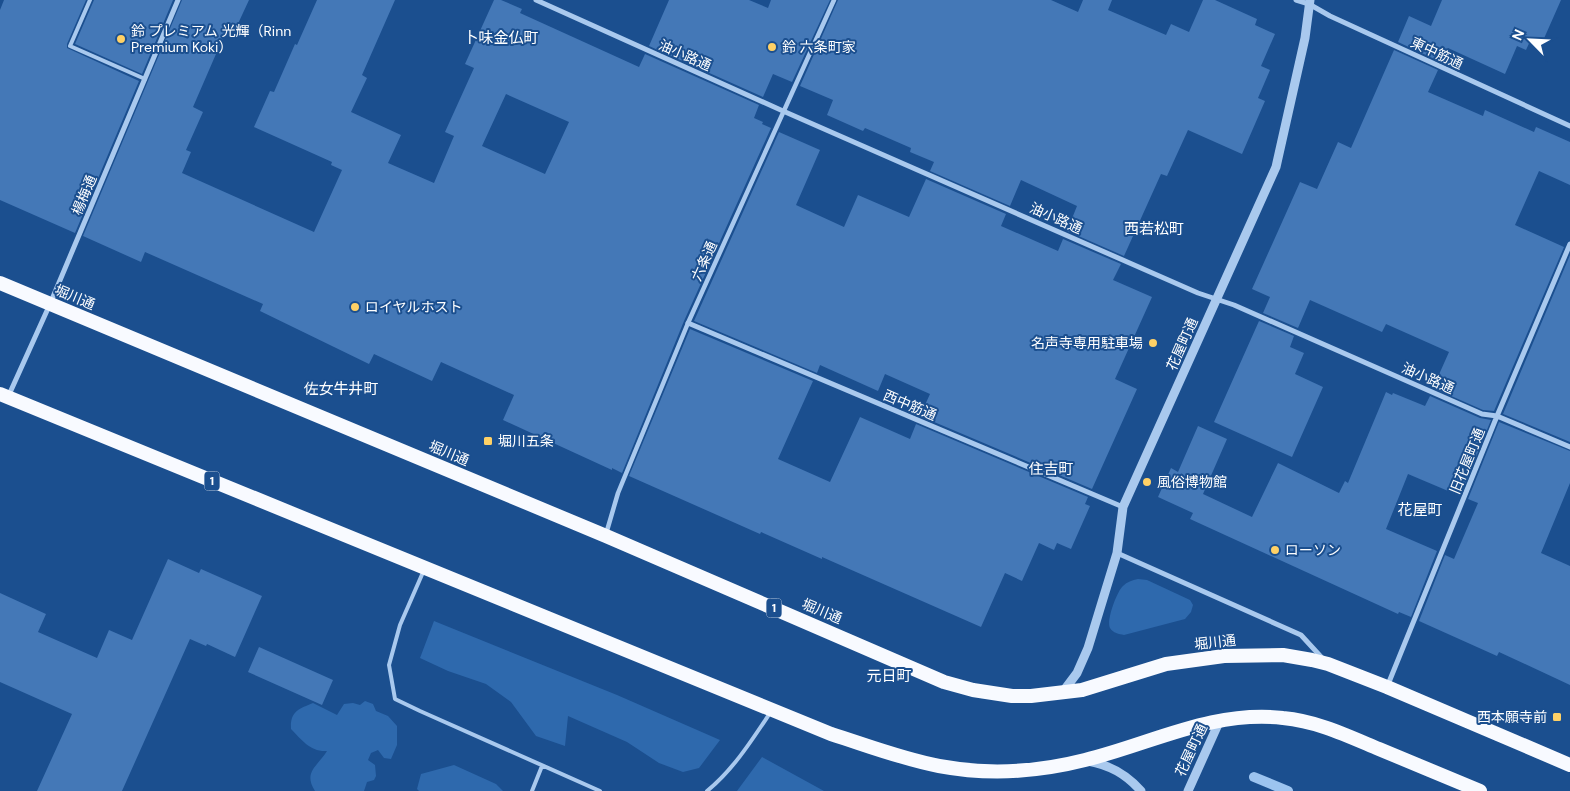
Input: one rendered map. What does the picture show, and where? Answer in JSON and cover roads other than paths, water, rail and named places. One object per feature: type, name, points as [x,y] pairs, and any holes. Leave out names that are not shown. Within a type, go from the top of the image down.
[{"type":"highway","name":"堀川通","points":[[0,283],[606,536],[944,682],[973,690],[1012,696],[1062,694],[1082,690],[1166,664],[1224,656],[1284,655],[1328,664],[1570,765]]},
{"type":"highway","name":"1","points":[[4,396],[773,709],[830,734],[921,762],[990,771],[1028,770],[1086,760],[1169,733],[1220,720],[1270,717],[1318,724],[1480,791]]},
{"type":"street","name":"楊梅通","points":[[4,396],[50,304],[178,0]]},
{"type":"street","name":"油小路通","points":[[536,0],[783,111],[1198,293],[1234,305],[1482,414],[1498,416],[1570,446]]},
{"type":"street","name":"六条通","points":[[606,536],[618,493],[688,323],[834,0]]},
{"type":"street","name":"東中筋通","points":[[1296,0],[1309,2],[1330,16],[1570,126]]},
{"type":"street","name":"花屋町通","points":[[1062,694],[1077,673],[1088,648],[1117,553],[1123,507],[1276,167],[1305,38],[1309,2]]},
{"type":"street","name":"旧花屋町通","points":[[1387,687],[1570,244]]},
{"type":"street","name":"西中筋通","points":[[688,323],[1123,507]]},
{"type":"street","points":[[1117,553],[1301,635],[1328,664]]},
{"type":"street","name":"花屋町通","points":[[1188,791],[1220,720]]},
{"type":"street","points":[[1086,760],[1118,770],[1141,791]]},
{"type":"lane","points":[[90,0],[70,46],[145,79]]},
{"type":"lane","points":[[425,567],[400,625],[389,665],[395,698],[420,712],[600,791]]},
{"type":"lane","points":[[707,791],[717,783],[747,746],[773,709]]},
{"type":"lane","points":[[532,791],[542,766]]},
{"type":"waterway","points":[[1254,777],[1288,791]]},
{"type":"place","name":"鈴 プレミアム 光輝（Rinn Premium Koki）","points":[[121,39]]},
{"type":"place","name":"鈴 六条町家","points":[[772,47]]},
{"type":"place","name":"ロイヤルホスト","points":[[355,307]]},
{"type":"place","name":"名声寺専用駐車場","points":[[1153,343]]},
{"type":"place","name":"堀川五条","points":[[488,441]]},
{"type":"place","name":"風俗博物館","points":[[1147,482]]},
{"type":"place","name":"ローソン","points":[[1275,550]]},
{"type":"place","name":"西本願寺前","points":[[1557,717]]},
{"type":"district","name":"卜味金仏町","points":[[501,38]]},
{"type":"district","name":"西若松町","points":[[1154,229]]},
{"type":"district","name":"佐女牛井町","points":[[341,389]]},
{"type":"district","name":"住吉町","points":[[1051,469]]},
{"type":"district","name":"花屋町","points":[[1420,510]]},
{"type":"district","name":"元日町","points":[[889,676]]}]
